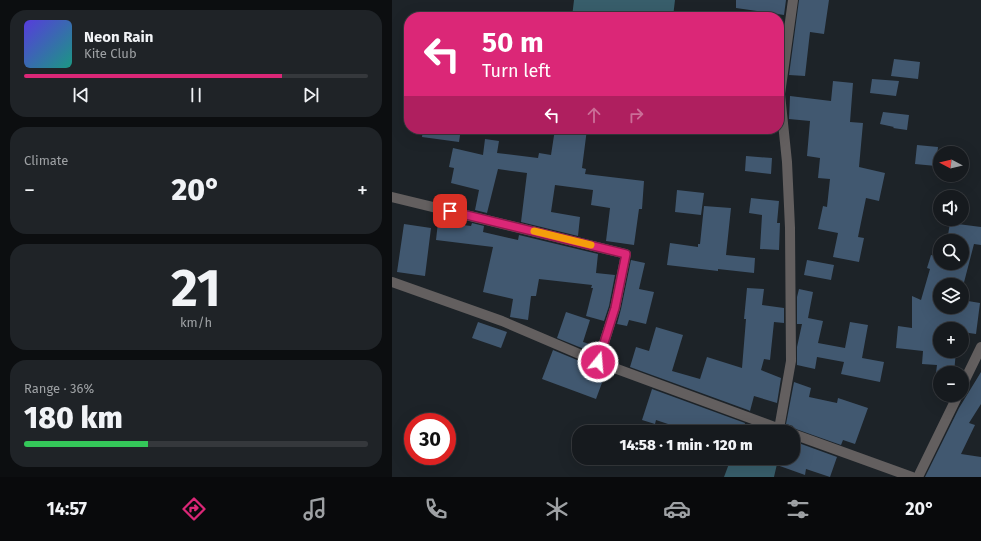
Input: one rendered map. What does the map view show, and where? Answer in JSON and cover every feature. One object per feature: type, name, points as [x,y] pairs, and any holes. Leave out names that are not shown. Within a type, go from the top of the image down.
[{"type":"street","points":[[784,65],[793,0]]},
{"type":"street","points":[[784,133],[790,228],[791,361],[784,425]]},
{"type":"street","points":[[392,197],[626,254],[615,308],[598,362]]},
{"type":"street","points":[[392,282],[502,321],[598,362],[769,425]]},
{"type":"street","points":[[969,372],[981,347]]},
{"type":"street","points":[[918,477],[955,402]]},
{"type":"street","points":[[800,437],[912,477]]},
{"type":"water","points":[[574,0],[675,0],[674,12],[573,12]]},
{"type":"water","points":[[728,465],[777,465],[774,477],[724,477]]},
{"type":"building","points":[[736,0],[786,0],[784,15],[784,12],[763,12],[736,8]]},
{"type":"building","points":[[799,0],[829,0],[824,34],[810,32],[805,76],[789,75]]},
{"type":"building","points":[[894,59],[920,62],[918,79],[891,76]]},
{"type":"building","points":[[872,79],[899,81],[896,96],[870,93]]},
{"type":"building","points":[[833,81],[853,83],[850,122],[863,123],[859,167],[885,173],[879,201],[866,198],[858,237],[864,238],[859,262],[833,257],[838,233],[818,229],[823,206],[827,207],[830,179],[818,178],[820,158],[807,156],[810,121],[789,119],[790,96],[831,101]]},
{"type":"building","points":[[883,112],[909,115],[907,130],[880,124]]},
{"type":"building","points":[[422,134],[460,134],[459,142],[422,137]]},
{"type":"building","points":[[554,134],[586,134],[582,168],[586,169],[585,174],[644,181],[642,209],[639,209],[634,245],[606,241],[610,208],[591,205],[593,190],[555,185],[551,212],[580,217],[578,236],[521,222],[527,173],[498,169],[487,213],[475,210],[479,190],[451,183],[454,168],[449,167],[453,148],[483,155],[485,139],[499,141],[497,153],[538,158],[539,153],[551,155]]},
{"type":"building","points":[[917,145],[933,147],[933,166],[915,164]]},
{"type":"building","points":[[746,156],[772,158],[771,174],[745,171]]},
{"type":"building","points":[[677,190],[704,193],[701,215],[675,212]]},
{"type":"building","points":[[751,198],[779,201],[777,223],[780,223],[779,250],[760,249],[762,215],[749,213]]},
{"type":"building","points":[[704,206],[731,208],[726,255],[755,258],[754,273],[718,269],[718,271],[667,265],[670,243],[698,247],[698,244],[700,244]]},
{"type":"building","points":[[438,222],[471,226],[472,223],[484,226],[483,232],[518,240],[519,235],[598,254],[596,273],[615,275],[609,306],[604,321],[586,316],[593,288],[591,288],[592,285],[539,279],[536,296],[531,296],[528,320],[510,317],[513,299],[483,292],[493,247],[436,240]]},
{"type":"building","points":[[404,224],[431,228],[425,276],[397,272]]},
{"type":"building","points":[[950,226],[981,227],[981,245],[974,244],[969,263],[969,234],[948,234]]},
{"type":"building","points":[[931,255],[933,255],[933,270],[967,270],[965,278],[933,278],[933,314],[969,314],[969,301],[980,303],[976,334],[969,333],[969,322],[933,322],[933,358],[955,358],[955,366],[922,364],[923,351],[896,348],[898,326],[912,328],[912,296],[921,300],[930,269],[927,268]]},
{"type":"building","points":[[631,260],[645,263],[639,289],[654,292],[646,324],[629,320],[627,326],[617,324]]},
{"type":"building","points":[[807,260],[834,265],[831,280],[804,275]]},
{"type":"building","points":[[747,288],[764,289],[762,305],[784,308],[784,323],[774,322],[770,360],[764,359],[761,370],[781,378],[777,403],[754,396],[750,411],[630,367],[636,347],[649,351],[656,327],[683,335],[672,371],[700,379],[707,357],[742,368]]},
{"type":"building","points":[[799,289],[813,292],[808,318],[823,321],[818,343],[845,348],[850,322],[868,325],[862,358],[884,362],[880,382],[841,374],[844,362],[817,357],[815,369],[797,365],[797,347],[802,324],[797,324],[797,297]]},
{"type":"building","points":[[566,312],[590,320],[583,342],[596,346],[594,353],[557,338]]},
{"type":"building","points":[[478,322],[507,332],[501,348],[472,338]]},
{"type":"building","points":[[553,350],[606,372],[596,399],[542,379]]},
{"type":"building","points":[[981,372],[981,404],[969,423],[975,425],[961,454],[981,457],[981,477],[925,477],[959,408],[963,402],[969,402],[969,392]]},
{"type":"building","points":[[794,382],[811,388],[809,397],[837,403],[838,398],[868,408],[855,444],[843,440],[841,445],[800,430],[800,425],[786,424]]},
{"type":"building","points":[[652,389],[745,423],[745,425],[671,425],[656,420],[655,424],[642,420]]},
{"type":"building","points":[[800,444],[837,457],[830,477],[806,469],[805,475],[777,465],[800,465]]},
{"type":"slow traffic","points":[[534,231],[591,245]]},
{"type":"route","points":[[450,211],[626,254],[615,308],[598,362]]}]
